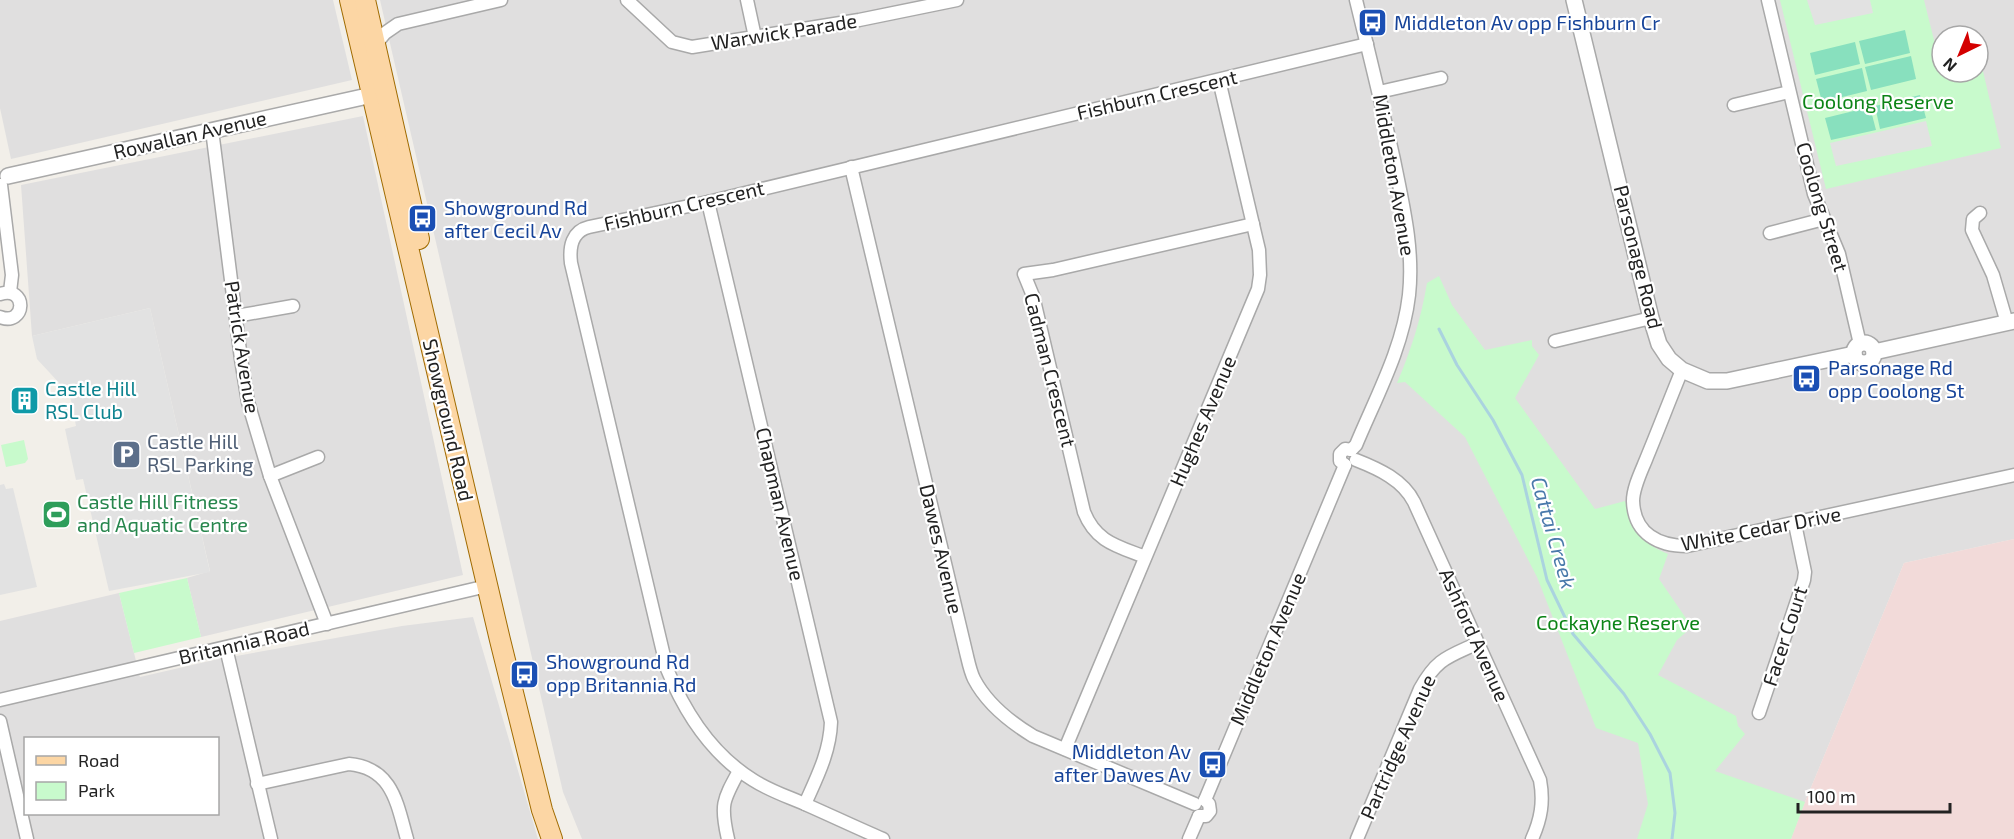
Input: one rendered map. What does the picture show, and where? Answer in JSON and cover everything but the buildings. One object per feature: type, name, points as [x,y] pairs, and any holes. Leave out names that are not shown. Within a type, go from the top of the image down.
[{"type":"main road","name":"Showground Road","points":[[360,2],[376,44],[380,93],[438,326],[540,761],[566,839]]},
{"type":"main road","name":"Showground Road","points":[[360,2],[487,586],[542,810],[552,839]]},
{"type":"street","points":[[376,44],[385,33],[398,24],[501,0]]},
{"type":"street","name":"Warwick Parade","points":[[627,0],[672,42],[692,47],[859,20],[957,0]]},
{"type":"street","points":[[747,0],[755,37]]},
{"type":"street","name":"Middleton Avenue","points":[[1189,839],[1200,806],[1396,349],[1409,295],[1409,235],[1379,92],[1356,0]]},
{"type":"street","name":"Parsonage Road","points":[[1574,0],[1651,318],[1663,351],[1682,370],[1708,381],[1727,381],[1857,349]]},
{"type":"street","name":"Coolong Street","points":[[1768,0],[1814,194],[1839,254],[1857,349]]},
{"type":"street","points":[[360,2],[379,19],[398,24]]},
{"type":"street","name":"Fishburn Crescent","points":[[883,839],[775,792],[739,771],[705,736],[689,715],[676,692],[667,669],[571,263],[570,249],[574,237],[582,229],[708,202],[1367,44]]},
{"type":"street","points":[[1379,92],[1441,78]]},
{"type":"street","name":"Hughes Avenue","points":[[1065,749],[1258,289],[1260,264],[1253,224],[1219,80]]},
{"type":"street","points":[[1734,105],[1789,92]]},
{"type":"street","name":"Rowallan Avenue","points":[[2,179],[380,93]]},
{"type":"street","name":"Patrick Avenue","points":[[212,130],[249,402],[270,476],[327,624]]},
{"type":"street","name":"Dawes Avenue","points":[[851,167],[974,679],[992,703],[1011,722],[1032,736],[1200,806]]},
{"type":"street","points":[[0,317],[12,318],[20,311],[20,300],[14,294],[5,293],[12,274],[2,179]]},
{"type":"street","name":"Chapman Avenue","points":[[708,202],[831,722],[831,740],[805,804]]},
{"type":"street","points":[[1857,349],[1869,344],[1874,352],[2010,322],[1993,275],[1971,230],[1973,219],[1980,213]]},
{"type":"street","points":[[1770,233],[1824,219]]},
{"type":"street","name":"Cadman Crescent","points":[[1145,557],[1105,541],[1088,521],[1034,296],[1024,274],[1053,270],[1253,224]]},
{"type":"street","points":[[236,316],[293,306]]},
{"type":"street","points":[[1555,341],[1651,318]]},
{"type":"street","name":"White Cedar Drive","points":[[1682,370],[1633,497],[1638,519],[1647,534],[1666,544],[1688,546],[2014,476]]},
{"type":"street","points":[[270,476],[318,457]]},
{"type":"street","name":"Ashford Avenue","points":[[1350,458],[1396,480],[1409,492],[1540,780],[1543,798],[1541,813],[1532,839]]},
{"type":"street","name":"Facer Court","points":[[1759,713],[1804,580],[1805,572],[1795,524]]},
{"type":"street","name":"Britannia Road","points":[[0,700],[487,586]]},
{"type":"street","name":"Partridge Avenue","points":[[1357,839],[1420,689],[1430,672],[1443,659],[1478,643]]},
{"type":"street","points":[[226,648],[271,839]]},
{"type":"street","points":[[0,721],[27,839]]},
{"type":"street","points":[[257,784],[349,764],[361,765],[386,782],[393,792],[407,839]]},
{"type":"street","points":[[728,839],[722,807],[739,771]]},
{"type":"shaded area","points":[[0,0],[333,0],[352,80],[11,159],[0,108]]},
{"type":"shaded area","points":[[380,0],[2014,0],[2014,539],[1904,563],[1791,839],[582,839],[563,792]]},
{"type":"shaded area","points":[[1807,0],[1870,0],[1873,13],[1815,25]]},
{"type":"shaded area","points":[[363,116],[463,575],[201,637],[187,578],[210,571],[150,308],[32,336],[21,185]]},
{"type":"shaded area","points":[[1926,121],[1932,146],[1836,166],[1830,143]]},
{"type":"shaded area","name":"Castle Hill RSL Parking","points":[[150,308],[210,572],[109,591],[83,479],[76,480],[65,429],[76,426],[71,400],[62,386],[37,359],[32,336]]},
{"type":"shaded area","points":[[4,484],[6,489],[13,488],[37,587],[0,595],[0,485]]},
{"type":"shaded area","points":[[2014,539],[2014,839],[1791,839],[1904,563]]},
{"type":"shaded area","points":[[119,593],[140,677],[214,660],[402,626],[473,617],[538,839],[0,839],[0,621]]},
{"type":"green space","name":"Coolong Reserve","points":[[1780,0],[1924,0],[1930,24],[1930,84],[1986,84],[2001,148],[1826,189]]},
{"type":"green space","points":[[1905,30],[1910,53],[1865,64],[1859,41]]},
{"type":"green space","points":[[1855,42],[1860,64],[1815,75],[1810,53]]},
{"type":"green space","points":[[1911,56],[1916,79],[1871,90],[1865,67]]},
{"type":"green space","points":[[1862,68],[1867,91],[1822,102],[1816,79]]},
{"type":"green space","points":[[1920,95],[1926,118],[1880,129],[1875,106]]},
{"type":"green space","points":[[1870,107],[1876,130],[1831,140],[1825,118]]},
{"type":"green space","name":"Cockayne Reserve","points":[[1439,276],[1452,305],[1485,350],[1532,340],[1532,346],[1539,355],[1515,398],[1595,509],[1625,501],[1639,534],[1651,545],[1668,554],[1659,579],[1692,627],[1677,640],[1658,675],[1736,716],[1738,726],[1745,734],[1715,771],[1805,802],[1791,839],[1637,839],[1648,804],[1638,743],[1596,728],[1537,577],[1465,437],[1405,382],[1397,383],[1415,334],[1427,283]]},
{"type":"green space","points":[[24,440],[28,459],[25,463],[6,467],[1,445]]},
{"type":"green space","points":[[187,578],[201,637],[134,653],[119,593]]},
{"type":"waterway","name":"Cattai Creek","points":[[1439,329],[1457,365],[1493,420],[1522,475],[1547,580],[1573,634],[1624,694],[1650,734],[1670,773],[1675,813],[1672,839]]},
{"type":"place","name":"Middleton Av opp Fishburn Cr","points":[[1373,23]]},
{"type":"place","name":"Showground Rd after Cecil Av","points":[[423,219]]},
{"type":"place","name":"Parsonage Rd opp Coolong St","points":[[1807,379]]},
{"type":"place","name":"Castle Hill RSL Club","points":[[24,401]]},
{"type":"place","name":"Castle Hill RSL Parking","points":[[126,454]]},
{"type":"place","name":"Castle Hill Fitness and Aquatic Centre","points":[[56,514]]},
{"type":"place","name":"Showground Rd opp Britannia Rd","points":[[525,674]]},
{"type":"place","name":"Middleton Av after Dawes Av","points":[[1212,764]]}]
